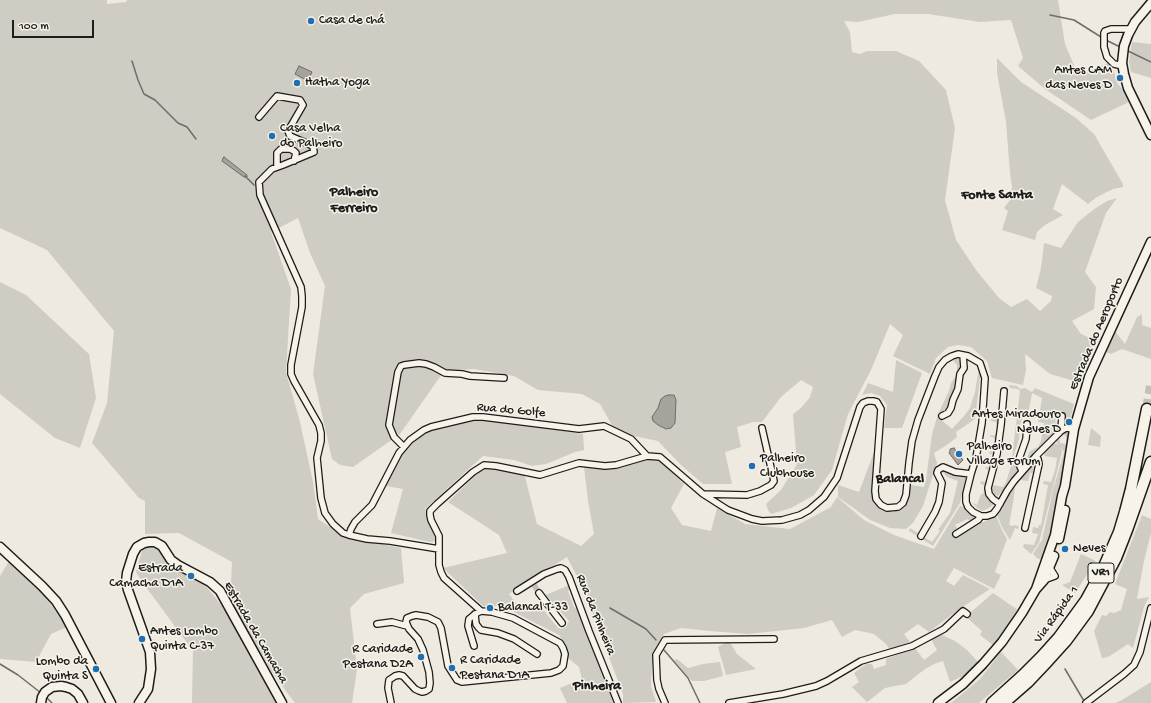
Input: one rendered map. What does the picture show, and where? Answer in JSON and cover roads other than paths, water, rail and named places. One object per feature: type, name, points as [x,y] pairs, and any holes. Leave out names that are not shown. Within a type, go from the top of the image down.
[{"type":"highway","name":"Via Rápida 1","points":[[992,703],[1023,676],[1059,637],[1077,613],[1099,576],[1119,532],[1125,512],[1147,409]]},
{"type":"highway","name":"Via Rápida 1","points":[[1004,703],[1028,682],[1046,663],[1066,641],[1088,611],[1116,558],[1151,462]]},
{"type":"main road","points":[[1151,3],[1130,29],[1124,46],[1123,64],[1128,88],[1151,135]]},
{"type":"main road","name":"Estrada do Aeroporto","points":[[1036,589],[1053,541],[1065,486],[1074,429],[1089,377],[1151,242]]},
{"type":"main road","name":"Estrada do Aeroporto","points":[[938,703],[963,684],[995,651],[1011,630],[1036,589],[1044,580],[1050,568],[1059,541],[1066,502],[1065,486]]},
{"type":"main road","points":[[1050,568],[1049,562],[1053,541]]},
{"type":"main road","name":"Estrada da Camacha","points":[[134,703],[140,700],[148,690],[151,669],[150,652],[126,582],[127,573],[133,554],[137,547],[144,542],[155,542],[162,546],[171,560],[210,582],[220,591],[282,703]]},
{"type":"main road","points":[[0,547],[56,601],[65,615],[111,703]]},
{"type":"main road","points":[[43,697],[52,687],[61,686],[66,687],[78,694],[83,703]]},
{"type":"street","points":[[1123,64],[1114,64],[1107,57],[1104,47],[1105,31],[1111,29],[1130,29]]},
{"type":"street","points":[[259,117],[277,96],[300,100],[303,105],[288,131],[290,136],[313,146],[314,152],[272,169],[259,182],[260,195],[301,287],[302,307],[291,365],[291,374],[320,429],[321,441],[317,458],[321,498],[325,513],[333,524],[349,535],[439,549]]},
{"type":"street","points":[[278,167],[276,153],[281,149],[290,148],[294,151],[296,153],[294,161]]},
{"type":"street","points":[[481,611],[444,578],[439,565],[439,536],[431,520],[430,511],[473,472],[484,465],[540,475],[579,463],[605,466],[616,465],[647,456],[660,457],[703,494],[728,510],[762,521],[782,520],[800,515],[809,510],[824,497],[837,478],[860,407],[863,403],[873,401],[879,405],[881,409],[875,491],[876,499],[881,505],[887,508],[898,507],[903,503],[906,495],[912,441],[918,420],[939,367],[947,358],[963,355],[980,363],[985,378],[982,423],[976,458],[966,494],[966,502],[968,507],[973,512],[980,516],[987,516],[993,514],[1007,491],[1022,471],[1061,431],[1066,428],[1074,429]]},
{"type":"street","points":[[942,416],[951,408],[958,389],[960,374],[964,368],[963,355]]},
{"type":"street","points":[[404,447],[394,437],[389,425],[398,372],[401,366],[426,364],[445,373],[504,378]]},
{"type":"street","points":[[1000,504],[989,494],[988,488],[997,454],[1004,391]]},
{"type":"street","points":[[1061,431],[1062,416]]},
{"type":"street","name":"Rua do Golfe","points":[[349,535],[355,522],[372,504],[399,453],[410,440],[431,427],[473,417],[579,429],[604,426],[631,439],[647,456]]},
{"type":"street","points":[[1022,471],[1019,464],[1019,459],[1026,438],[1027,424]]},
{"type":"street","points":[[703,494],[747,495],[760,491],[771,485],[774,481],[762,428]]},
{"type":"street","points":[[1025,528],[1038,464],[1036,456]]},
{"type":"street","points":[[921,536],[939,502],[942,483],[937,474],[938,470],[943,467],[955,472],[971,474]]},
{"type":"street","points":[[956,534],[978,520],[980,516]]},
{"type":"street","name":"Rua da Pinheira","points":[[517,591],[532,584],[544,574],[561,568],[565,570],[618,703]]},
{"type":"street","points":[[1044,580],[1055,576],[1050,568]]},
{"type":"street","points":[[539,593],[562,623]]},
{"type":"street","points":[[1086,703],[1134,665],[1140,652],[1151,608]]},
{"type":"street","points":[[407,626],[407,618],[416,615],[428,617],[438,622],[441,628],[448,666],[457,680],[462,682],[551,673],[559,670],[563,666],[565,654],[560,643],[513,618],[492,612],[481,611],[475,614],[468,622],[474,646]]},
{"type":"street","points":[[729,703],[783,694],[816,686],[861,661],[912,646],[930,635],[944,629],[963,611],[967,614]]},
{"type":"street","points":[[475,614],[476,624],[481,630],[498,633],[514,639],[537,654]]},
{"type":"street","points":[[377,624],[392,622],[407,626],[418,639],[423,650],[429,672],[429,689],[422,692],[415,689],[403,676],[395,676],[389,680],[388,688],[391,703]]},
{"type":"street","points":[[665,703],[658,689],[656,655],[665,640],[774,638]]},
{"type":"waterway","points":[[1050,15],[1074,20],[1101,37]]},
{"type":"waterway","points":[[1106,40],[1120,47]]},
{"type":"waterway","points":[[1126,50],[1151,62]]},
{"type":"waterway","points":[[132,61],[144,94],[155,100],[178,123],[187,127],[196,139]]},
{"type":"waterway","points":[[245,176],[254,185]]},
{"type":"waterway","points":[[610,608],[646,629],[656,640]]},
{"type":"waterway","points":[[664,650],[688,678],[700,703]]},
{"type":"waterway","points":[[0,664],[18,675],[41,693]]},
{"type":"waterway","points":[[1065,669],[1084,701]]},
{"type":"waterway","points":[[45,696],[52,703]]},
{"type":"tunnel","points":[[1147,409],[1151,386]]},
{"type":"tunnel","points":[[534,585],[539,593]]},
{"type":"place","name":"Casa de chá","points":[[311,21]]},
{"type":"place","name":"Antes CAM das Neves D","points":[[1120,78]]},
{"type":"place","name":"Hatha Yoga","points":[[297,83]]},
{"type":"place","name":"Casa Velha do Palheiro","points":[[272,136]]},
{"type":"place","name":"Antes Miradouro Neves D","points":[[1069,422]]},
{"type":"place","name":"Palheiro Village Forum","points":[[959,454]]},
{"type":"place","name":"Palheiro Clubhouse","points":[[752,466]]},
{"type":"place","name":"Neves","points":[[1065,549]]},
{"type":"place","name":"Estrada Camacha D1A","points":[[191,576]]},
{"type":"place","name":"Balancal T-33","points":[[490,608]]},
{"type":"place","name":"Antes Lombo Quinta C-37","points":[[142,639]]},
{"type":"place","name":"R Caridade Pestana D2A","points":[[421,657]]},
{"type":"place","name":"R Caridade Pestana D1A","points":[[452,668]]},
{"type":"place","name":"Lombo da Quinta S","points":[[96,669]]},
{"type":"district","name":"Fonte Santa","points":[[997,196]]},
{"type":"district","name":"Palheiro Ferreiro","points":[[354,202]]},
{"type":"district","name":"Balancal","points":[[900,480]]},
{"type":"district","name":"Pinheira","points":[[597,687]]}]
